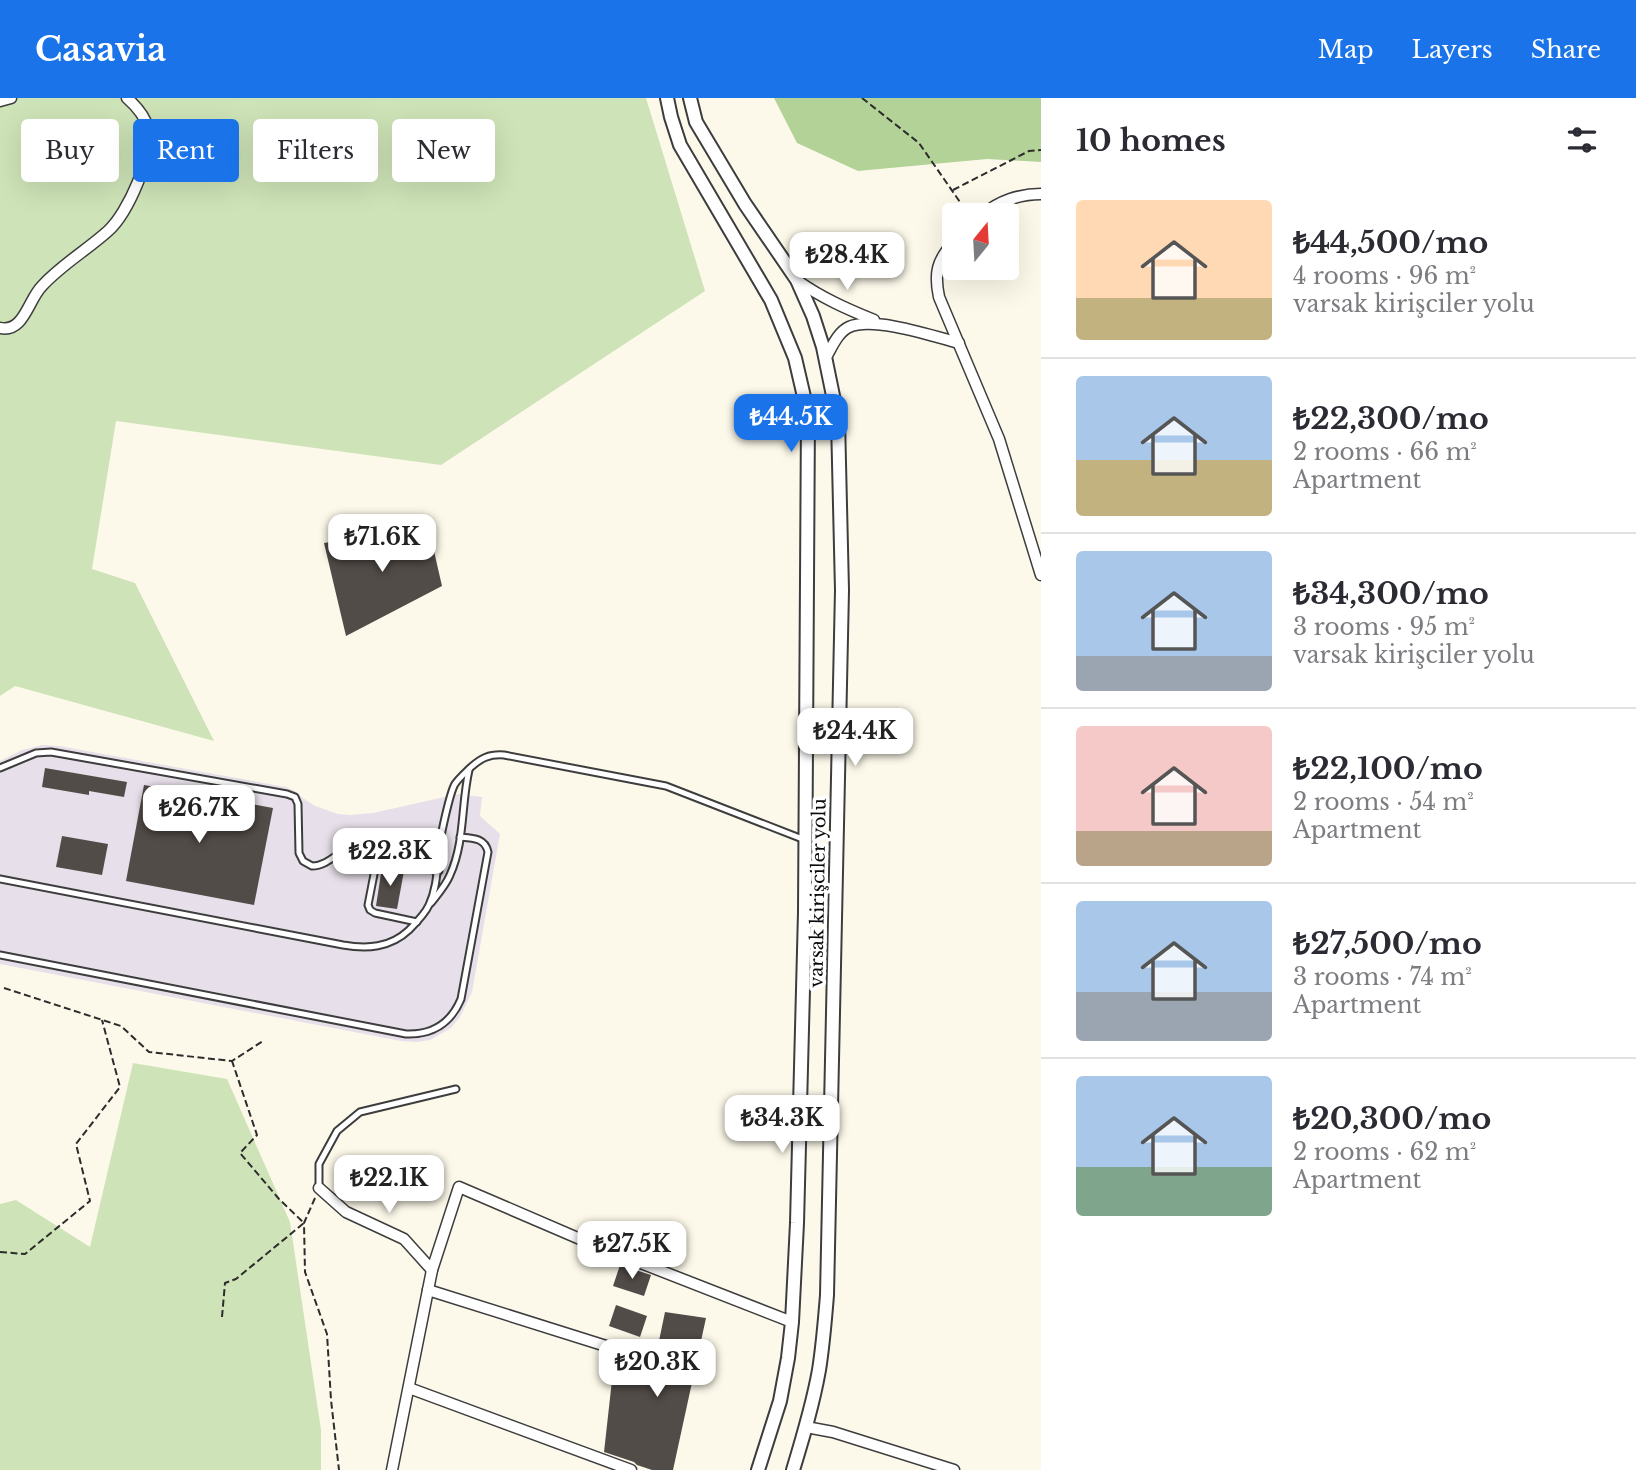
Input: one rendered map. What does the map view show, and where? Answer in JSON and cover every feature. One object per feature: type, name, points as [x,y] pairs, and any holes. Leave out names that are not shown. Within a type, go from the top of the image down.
[{"type":"street","points":[[0,101],[11,98]]},
{"type":"street","points":[[0,328],[10,329],[19,323],[41,287],[110,230],[120,218],[131,197],[150,143],[148,127],[141,112],[127,98]]},
{"type":"street","name":"varsak kirişciler yolu","points":[[667,98],[680,145],[771,300],[795,359],[808,414],[805,840],[797,1223],[788,1358],[779,1401],[758,1470]]},
{"type":"street","name":"varsak kirişciler yolu","points":[[690,98],[696,122],[745,204],[797,280],[813,316],[838,420],[842,590],[827,1295],[818,1373],[793,1470]]},
{"type":"street","points":[[1002,203],[1027,194],[1041,194]]},
{"type":"street","points":[[942,256],[937,266],[939,297],[999,439],[1041,575]]},
{"type":"street","points":[[797,280],[838,305],[884,325]]},
{"type":"street","points":[[825,358],[838,336],[849,327],[866,323],[959,343]]},
{"type":"street","points":[[392,1470],[432,1270],[459,1186],[587,1242],[792,1322]]},
{"type":"street","points":[[319,1188],[346,1212],[404,1239],[432,1270]]},
{"type":"street","points":[[428,1290],[606,1346]]},
{"type":"street","points":[[409,1388],[631,1470]]},
{"type":"street","points":[[806,1427],[833,1432],[954,1470]]},
{"type":"lane","points":[[0,768],[36,753],[51,752],[287,794],[295,797],[298,804],[299,853],[303,861],[312,866],[323,864],[354,844],[372,840],[439,850]]},
{"type":"lane","points":[[429,905],[439,871],[439,850],[451,792],[469,769],[484,757],[493,754],[666,786],[805,840]]},
{"type":"lane","points":[[0,877],[359,947],[373,947],[396,940],[417,922],[449,879],[460,837],[464,790],[469,769]]},
{"type":"lane","points":[[0,955],[406,1034],[427,1032],[449,1019],[461,999],[486,864],[488,852],[484,842],[476,838],[460,837]]},
{"type":"lane","points":[[417,922],[370,910],[368,905],[376,864],[383,861],[439,871]]},
{"type":"lane","points":[[319,1188],[319,1164],[337,1131],[360,1112],[456,1089]]},
{"type":"path","points":[[862,98],[919,143],[960,203]]},
{"type":"path","points":[[952,191],[1029,151],[1041,150]]},
{"type":"path","points":[[4,988],[121,1026],[149,1052],[232,1061],[263,1041]]},
{"type":"path","points":[[0,1252],[25,1254],[90,1201],[76,1144],[120,1087],[102,1020]]},
{"type":"path","points":[[232,1061],[257,1135],[240,1153],[279,1199],[304,1223]]},
{"type":"path","points":[[319,1188],[304,1223],[305,1272],[327,1334],[339,1470]]},
{"type":"path","points":[[222,1317],[225,1283],[236,1279],[304,1223]]},
{"type":"shaded area","points":[[42,745],[286,787],[315,806],[338,814],[373,813],[458,794],[482,797],[480,816],[500,834],[472,992],[460,1017],[451,1028],[430,1040],[401,1041],[0,964],[0,761],[22,750]]},
{"type":"green space","points":[[0,98],[646,98],[705,291],[441,465],[116,421],[92,569],[135,583],[214,741],[15,686],[0,696]]},
{"type":"green space","points":[[774,98],[1041,98],[1041,162],[987,159],[858,171],[797,143]]},
{"type":"green space","points":[[133,1063],[227,1079],[290,1222],[321,1430],[321,1470],[0,1470],[0,1204],[16,1200],[90,1247]]},
{"type":"building","points":[[428,525],[442,586],[346,636],[324,543]]},
{"type":"building","points":[[45,768],[127,782],[124,797],[89,791],[89,795],[42,787]]},
{"type":"building","points":[[144,785],[273,808],[254,905],[126,881]]},
{"type":"building","points":[[62,836],[108,844],[102,875],[56,867]]},
{"type":"building","points":[[382,867],[404,871],[397,909],[376,906]]},
{"type":"building","points":[[620,1265],[651,1275],[644,1296],[613,1286]]},
{"type":"building","points":[[616,1305],[647,1316],[640,1337],[609,1326]]},
{"type":"building","points":[[665,1312],[706,1318],[673,1470],[652,1470],[604,1452],[612,1380],[650,1384]]}]
